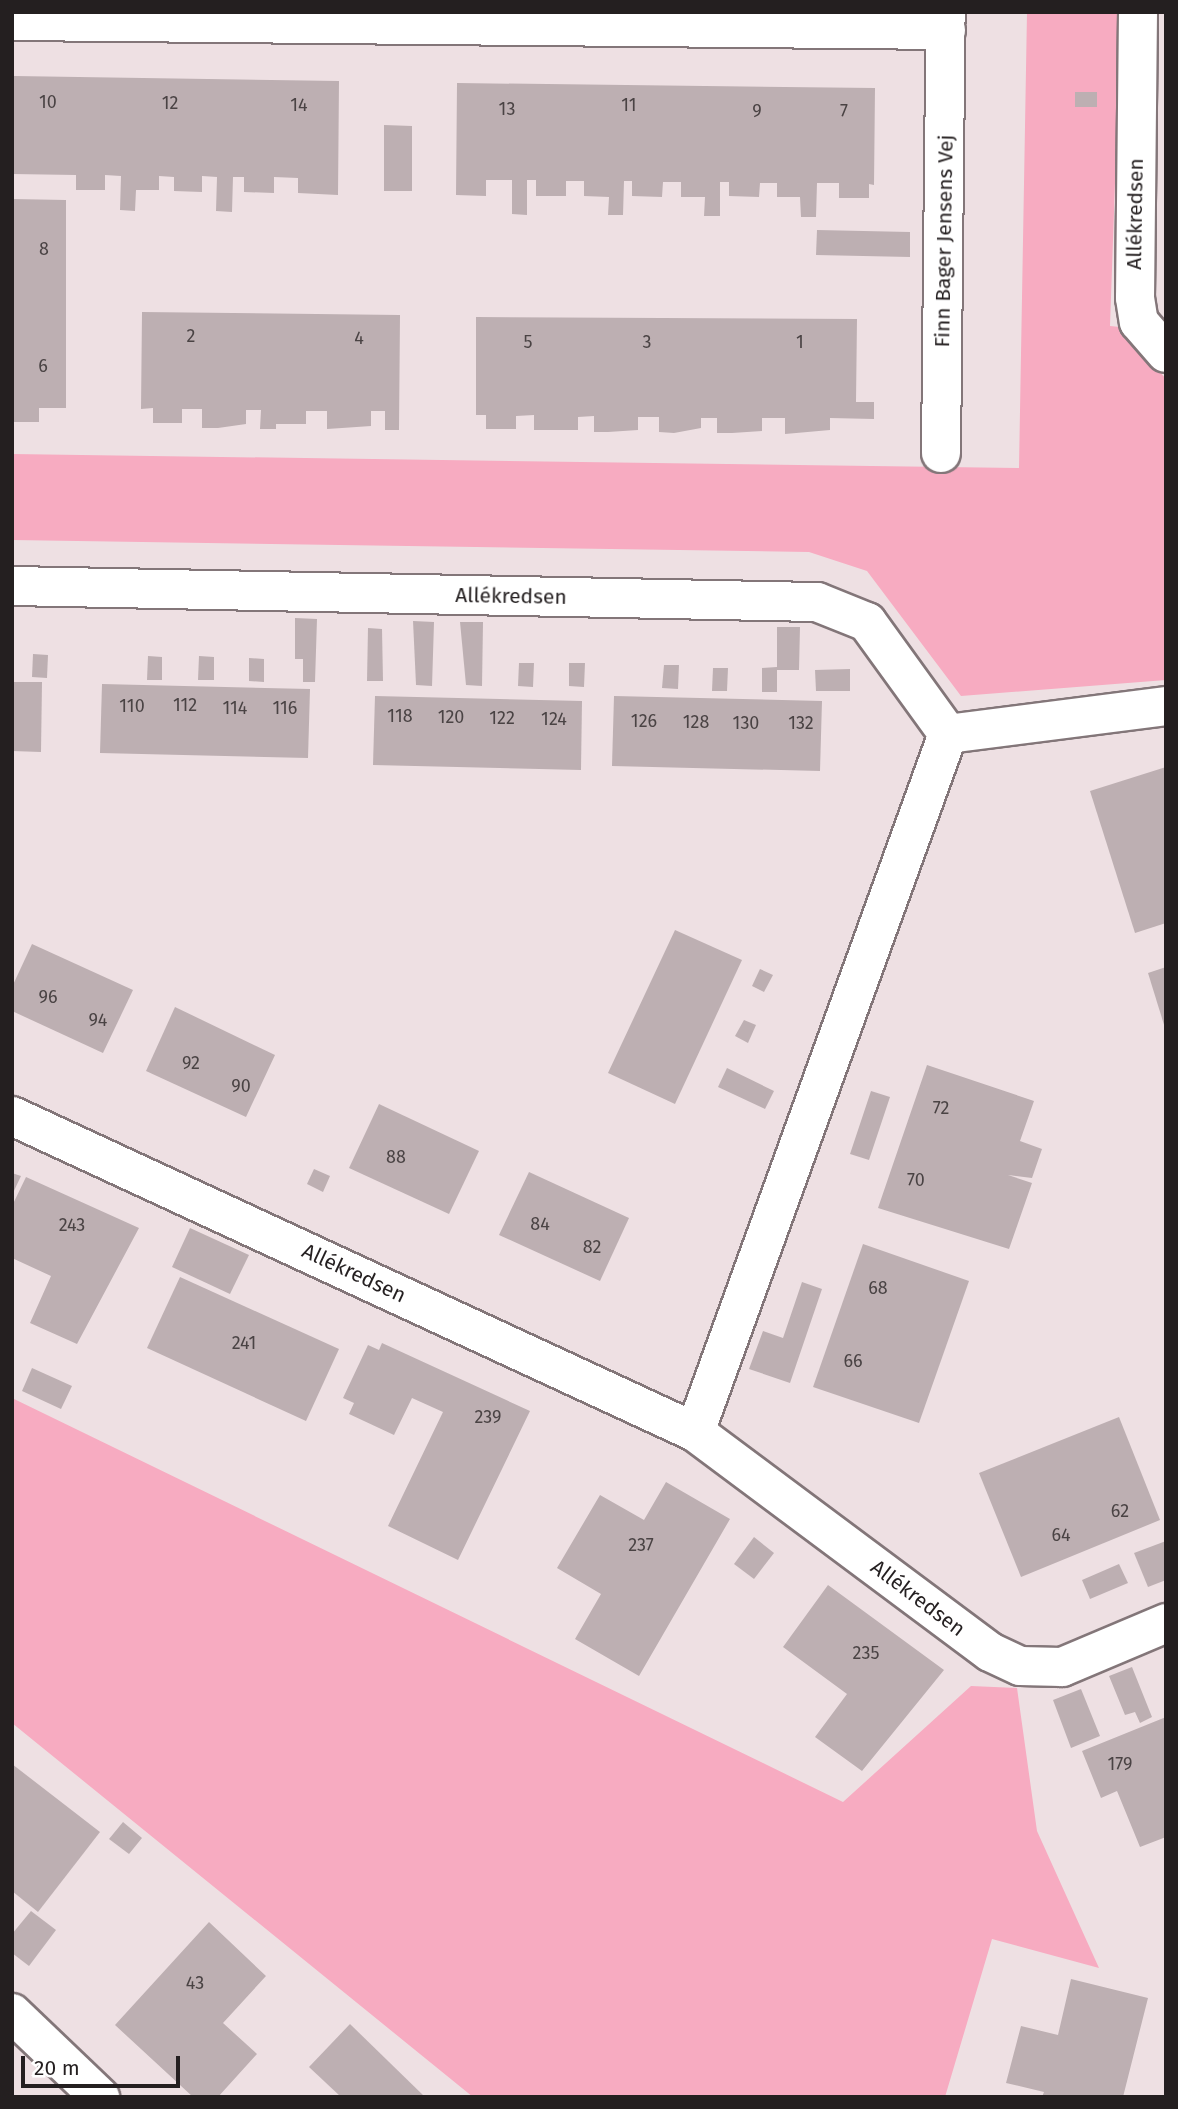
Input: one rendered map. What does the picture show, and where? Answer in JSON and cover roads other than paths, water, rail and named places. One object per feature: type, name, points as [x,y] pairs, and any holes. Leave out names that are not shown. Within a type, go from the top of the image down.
[{"type":"street","name":"Allékredsen","points":[[1138,12],[1151,66],[1135,298],[1139,322],[1166,353]]},
{"type":"street","name":"Finn Bager Jensens Vej","points":[[12,21],[946,21],[941,453]]},
{"type":"street","name":"Allékredsen","points":[[12,586],[817,602],[867,622],[948,734]]},
{"type":"street","points":[[695,1432],[948,734],[1166,706]]},
{"type":"street","name":"Allékredsen","points":[[12,1116],[695,1432],[990,1652],[1020,1666],[1062,1667],[1166,1623]]},
{"type":"street","points":[[12,2013],[100,2097]]}]
